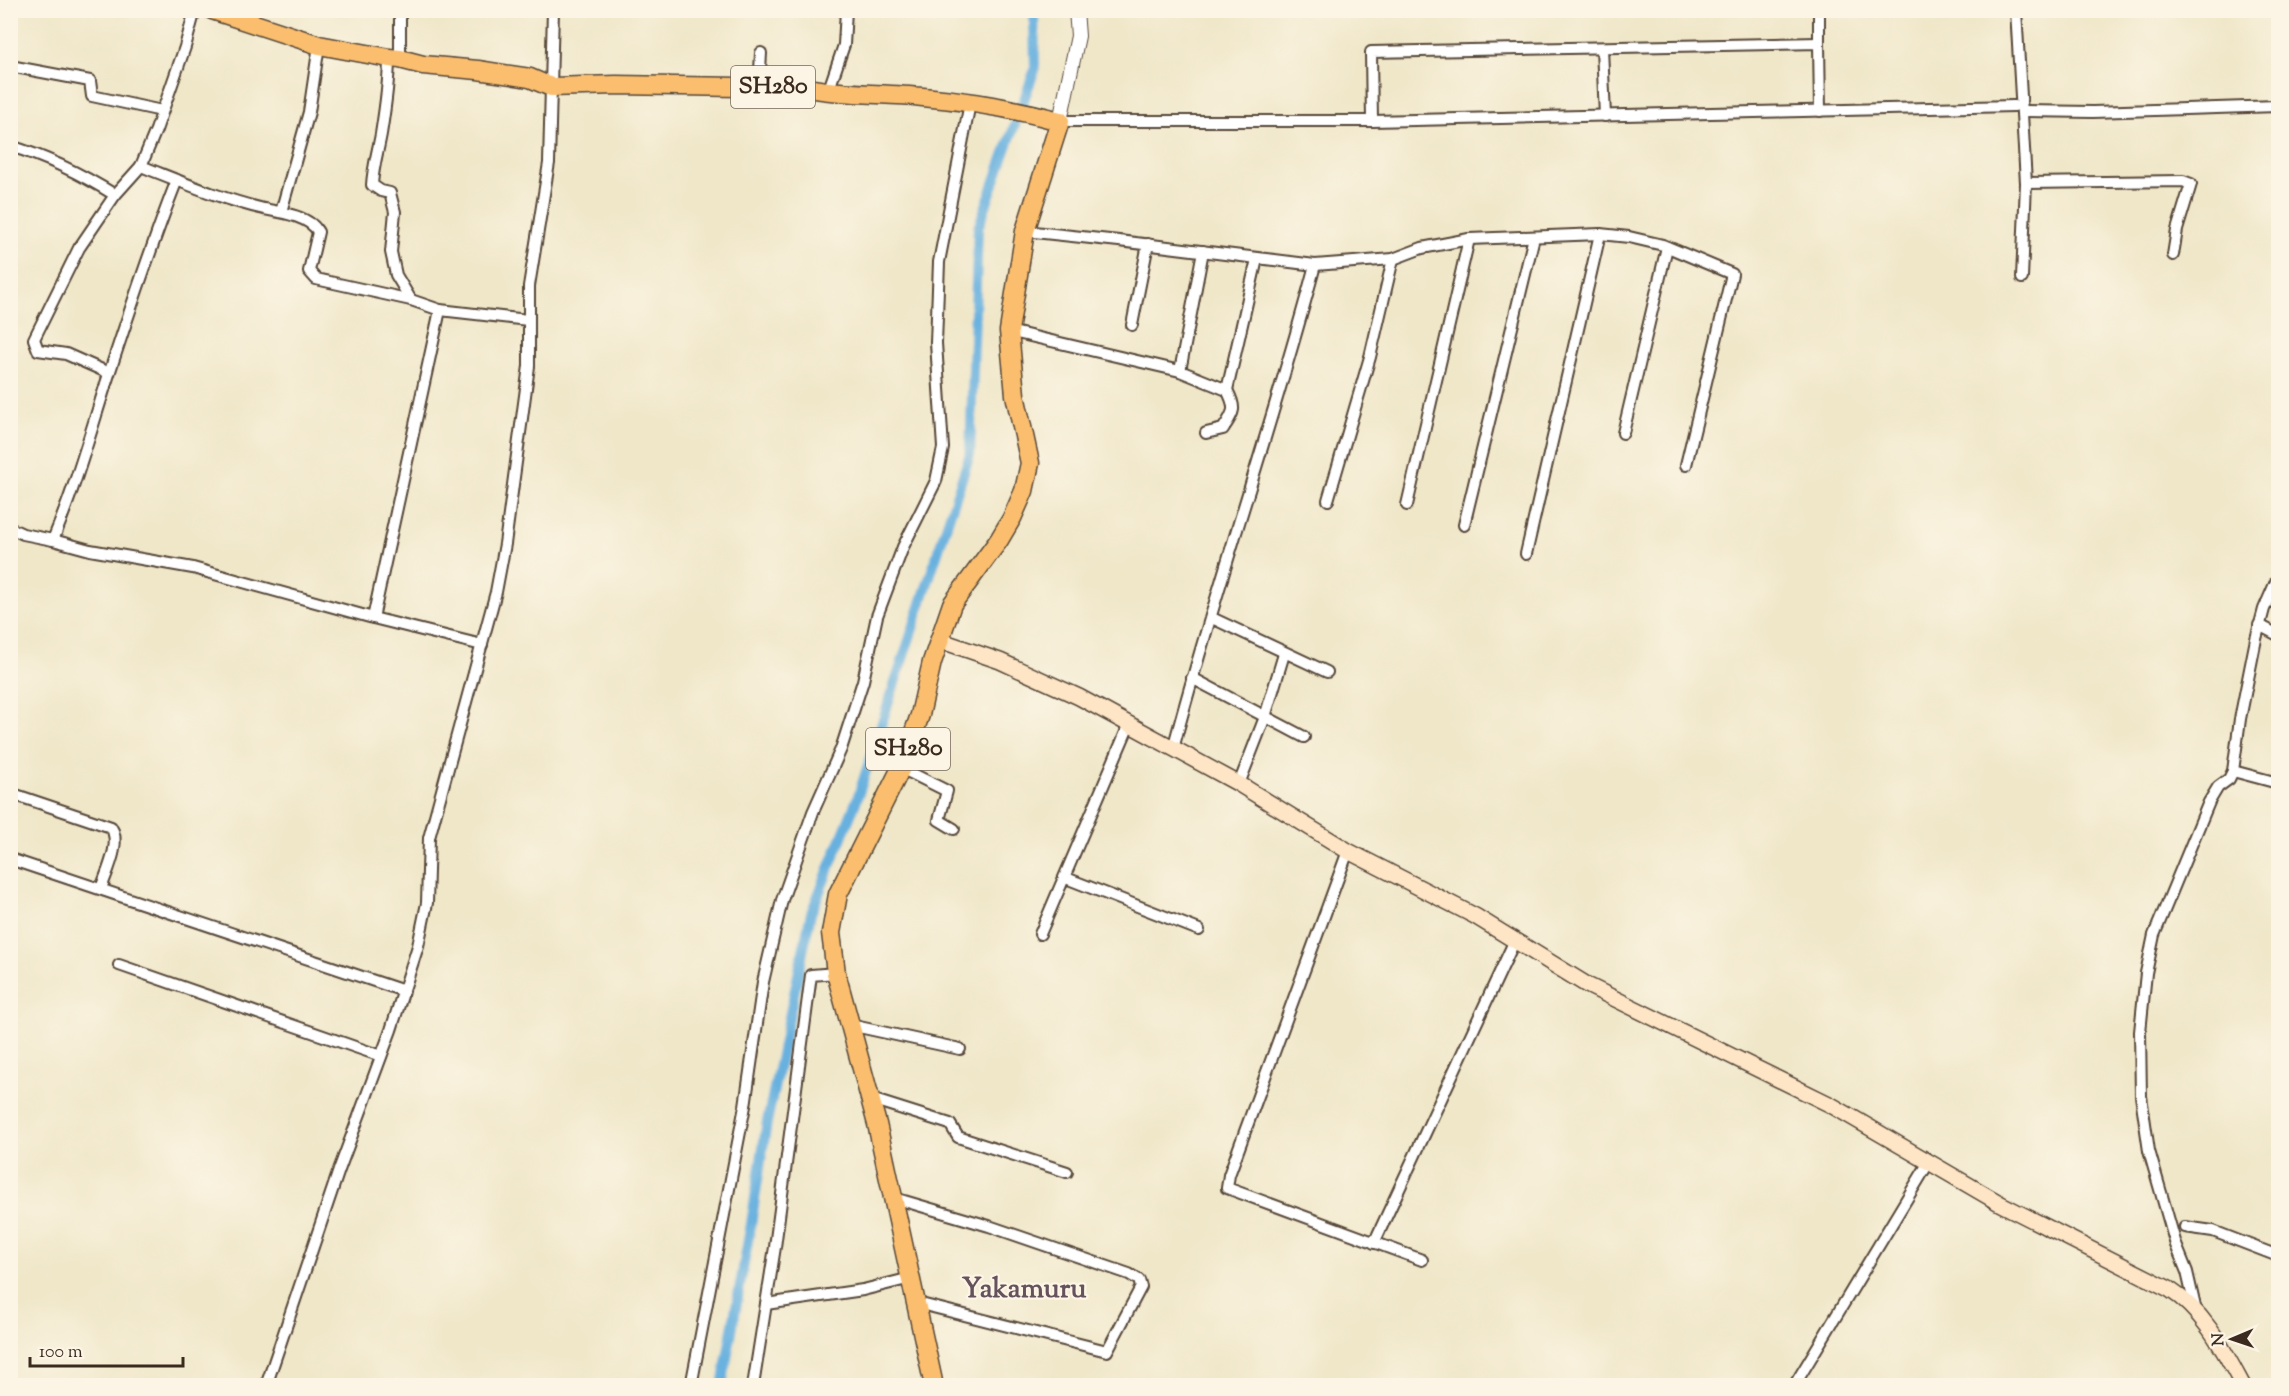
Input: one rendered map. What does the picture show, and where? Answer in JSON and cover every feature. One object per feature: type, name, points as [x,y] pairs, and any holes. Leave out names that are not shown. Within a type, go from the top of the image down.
[{"type":"main road","name":"SH280","points":[[212,10],[319,45],[423,65],[530,78],[550,87],[616,85],[808,88],[828,92],[925,97],[994,106],[1052,119],[1025,231],[1009,331],[1016,395],[1030,463],[1024,491],[999,540],[952,604],[939,640],[920,715],[901,768],[838,894],[831,933],[836,973],[871,1099],[934,1386]]},
{"type":"main road","points":[[939,640],[1043,679],[1129,724],[1239,784],[1348,851],[1475,916],[1587,984],[1786,1081],[2001,1204],[2169,1289],[2185,1299],[2196,1311],[2218,1341],[2243,1386]]},
{"type":"street","points":[[109,373],[66,354],[38,350],[34,339],[79,248],[115,195],[141,166],[185,47],[195,10]]},
{"type":"street","points":[[400,10],[395,58],[373,169],[372,185],[381,191],[390,193],[395,212],[391,252],[396,275],[411,300]]},
{"type":"street","points":[[266,1386],[339,1170],[404,990],[424,923],[427,903],[429,838],[496,592],[529,366],[529,286],[549,163],[553,10]]},
{"type":"street","points":[[828,92],[844,45],[846,10]]},
{"type":"street","points":[[1076,10],[1078,36],[1052,119],[1372,121],[1820,111],[2019,109],[2093,112],[2278,106]]},
{"type":"street","points":[[1819,10],[1820,111]]},
{"type":"street","points":[[2016,10],[2019,109],[2026,183],[2022,278]]},
{"type":"street","points":[[1372,121],[1371,52],[1819,43]]},
{"type":"street","points":[[281,212],[309,112],[319,45]]},
{"type":"street","points":[[1602,48],[1605,116]]},
{"type":"street","points":[[759,87],[761,53]]},
{"type":"street","points":[[10,66],[90,81],[92,96],[162,111]]},
{"type":"street","points":[[691,1386],[745,1106],[764,982],[782,900],[813,812],[847,730],[863,681],[877,616],[903,547],[936,481],[943,448],[936,343],[939,262],[970,103]]},
{"type":"street","points":[[10,146],[28,151],[94,182],[115,195]]},
{"type":"street","points":[[141,166],[227,200],[281,212],[304,220],[318,232],[309,266],[312,277],[364,291],[411,300],[440,310],[528,320]]},
{"type":"street","points":[[53,540],[68,504],[109,373],[158,228],[177,180]]},
{"type":"street","points":[[2026,183],[2183,181],[2191,184],[2177,230],[2174,255]]},
{"type":"street","points":[[1025,231],[1315,265],[1393,259],[1422,248],[1469,239],[1600,234],[1629,237],[1667,247],[1732,274],[1686,465]]},
{"type":"street","points":[[1526,554],[1600,234]]},
{"type":"street","points":[[1464,525],[1534,237]]},
{"type":"street","points":[[1407,506],[1469,239]]},
{"type":"street","points":[[1132,325],[1148,244]]},
{"type":"street","points":[[1623,432],[1667,247]]},
{"type":"street","points":[[1180,371],[1203,251]]},
{"type":"street","points":[[1206,433],[1223,429],[1232,415],[1234,405],[1227,390],[1257,259]]},
{"type":"street","points":[[1328,500],[1370,357],[1393,259]]},
{"type":"street","points":[[1173,749],[1192,678],[1293,348],[1315,265]]},
{"type":"street","points":[[373,618],[440,310]]},
{"type":"street","points":[[1009,331],[1180,371],[1227,390]]},
{"type":"street","points":[[10,528],[23,534],[90,550],[193,568],[373,618],[482,645]]},
{"type":"street","points":[[2196,1311],[2187,1272],[2174,1238],[2149,1151],[2141,1096],[2140,1032],[2146,973],[2154,935],[2209,802],[2218,787],[2229,779],[2233,771],[2240,719],[2259,625],[2278,577]]},
{"type":"street","points":[[1212,618],[1284,654],[1327,672]]},
{"type":"street","points":[[2259,625],[2278,635]]},
{"type":"street","points":[[1239,784],[1284,654]]},
{"type":"street","points":[[1192,678],[1304,737]]},
{"type":"street","points":[[1040,934],[1066,878],[1129,724]]},
{"type":"street","points":[[901,768],[947,791],[939,820],[954,829]]},
{"type":"street","points":[[2233,771],[2278,783]]},
{"type":"street","points":[[10,793],[111,827],[115,832],[115,839],[101,890]]},
{"type":"street","points":[[1348,851],[1229,1175],[1227,1188],[1422,1260]]},
{"type":"street","points":[[10,860],[404,990]]},
{"type":"street","points":[[1066,878],[1199,930]]},
{"type":"street","points":[[1374,1243],[1515,940]]},
{"type":"street","points":[[118,965],[381,1056]]},
{"type":"street","points":[[753,1386],[811,975],[836,973]]},
{"type":"street","points":[[850,1024],[960,1049]]},
{"type":"street","points":[[871,1099],[950,1124],[958,1137],[1067,1172]]},
{"type":"street","points":[[1794,1386],[1929,1162]]},
{"type":"street","points":[[894,1198],[989,1226],[1129,1274],[1139,1280],[1142,1287],[1107,1351],[917,1303]]},
{"type":"street","points":[[2169,1218],[2185,1227],[2213,1231],[2278,1256]]},
{"type":"street","points":[[2174,1238],[2185,1227]]},
{"type":"street","points":[[766,1304],[862,1290],[911,1278]]},
{"type":"waterway","points":[[722,1386],[767,1122],[811,913],[856,802],[970,454],[978,228],[1035,69],[1034,10]]},
{"type":"district","name":"Yakamuru","points":[[1024,1290]]}]
